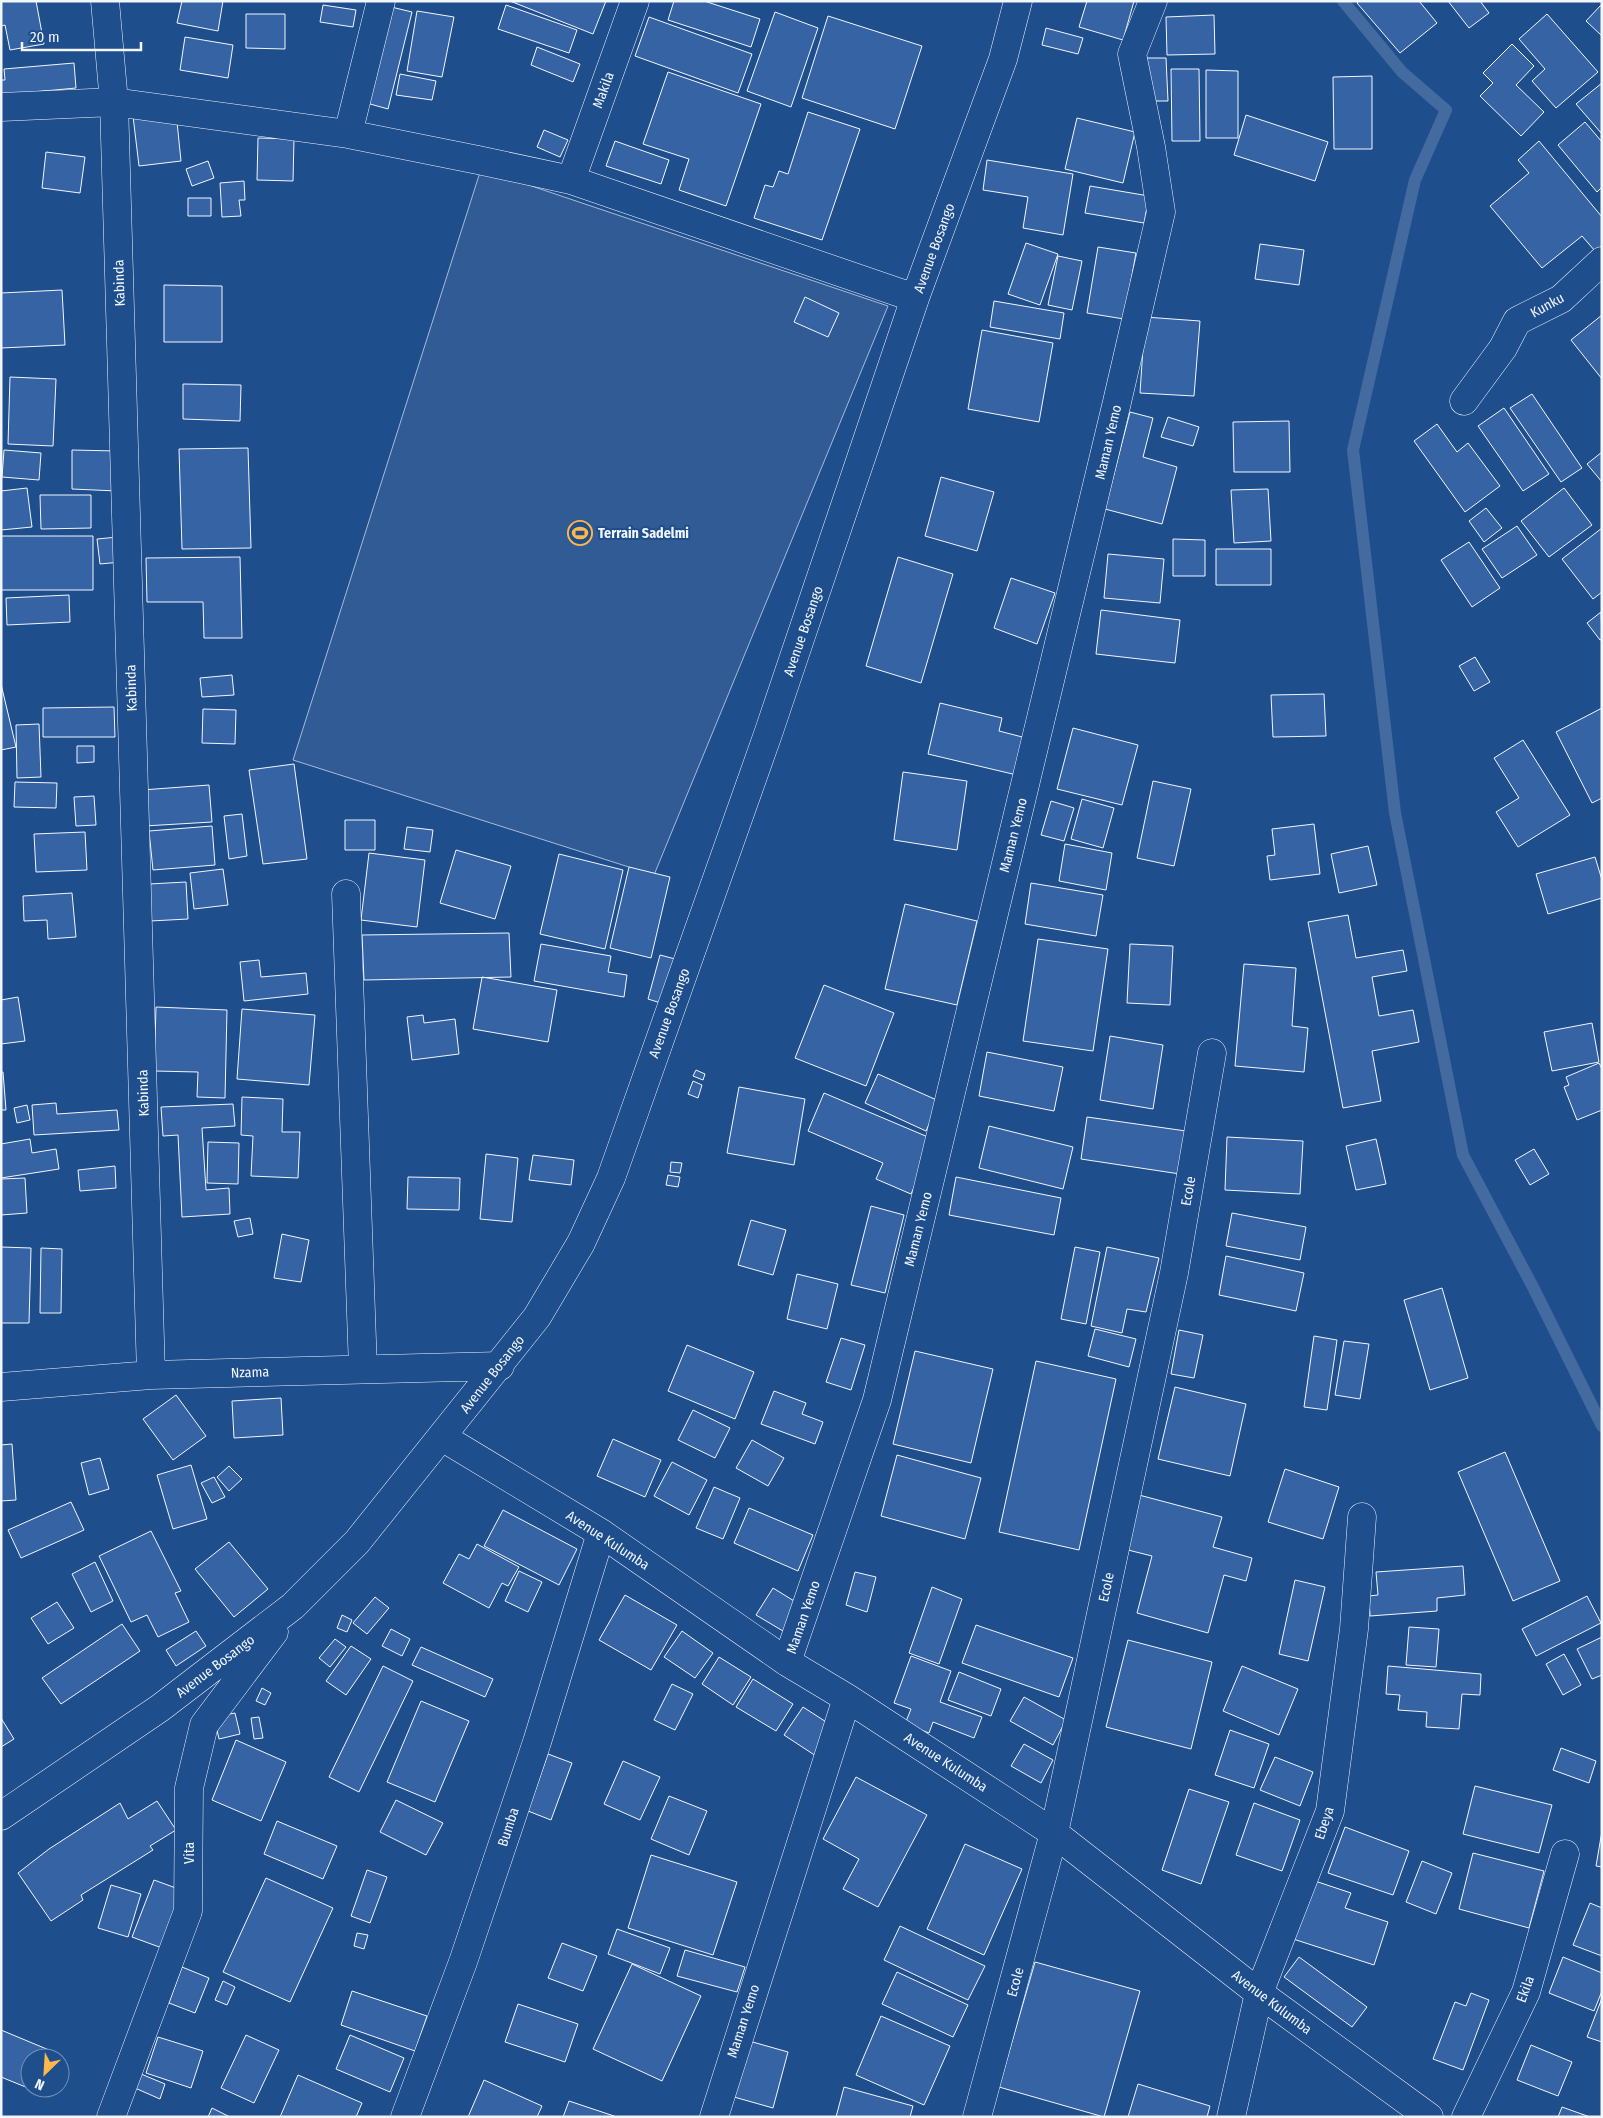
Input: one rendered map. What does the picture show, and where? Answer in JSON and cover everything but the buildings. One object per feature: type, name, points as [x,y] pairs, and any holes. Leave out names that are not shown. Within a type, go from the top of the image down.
[{"type":"street","name":"Kabinda","points":[[105,1],[114,102],[151,1375]]},
{"type":"street","points":[[348,134],[381,1]]},
{"type":"street","name":"Makila","points":[[571,180],[635,1]]},
{"type":"street","name":"Avenue Bosango","points":[[1,1816],[160,1708],[293,1606],[357,1542],[500,1366],[537,1317],[581,1243],[611,1178],[768,734],[916,298],[1003,59],[1018,1]]},
{"type":"street","name":"Maman Yemo","points":[[787,1662],[877,1400],[1161,212],[1151,147],[1132,54],[1153,1]]},
{"type":"street","points":[[1,107],[114,102],[348,134],[571,180],[916,298]]},
{"type":"street","name":"Kunku","points":[[1464,401],[1503,348],[1517,321],[1561,299],[1602,261]]},
{"type":"street","points":[[346,894],[363,1369]]},
{"type":"street","name":"Ecole","points":[[978,2117],[1054,1833],[1174,1273],[1212,1052]]},
{"type":"street","name":"Nzama","points":[[1,1387],[151,1375],[500,1366]]},
{"type":"street","name":"Avenue Kulumba","points":[[442,1437],[601,1534],[787,1662],[847,1698],[1054,1833],[1259,1993],[1429,2117]]},
{"type":"street","name":"Ebeya","points":[[1231,2117],[1259,1993],[1330,1811],[1354,1629],[1362,1517]]},
{"type":"street","name":"Bumba","points":[[404,2117],[463,1962],[537,1742],[601,1534]]},
{"type":"street","name":"Vita","points":[[111,2117],[188,1911],[189,1788],[204,1725],[293,1606]]},
{"type":"street","name":"Maman Yemo","points":[[714,2117],[847,1698]]},
{"type":"street","name":"Ekila","points":[[1466,2117],[1526,1992],[1565,1854]]},
{"type":"shaded area","name":"Terrain Sadelmi","points":[[481,169],[888,306],[654,875],[293,760]]},
{"type":"waterway","points":[[1343,1],[1402,72],[1446,110],[1415,180],[1353,450],[1395,813],[1463,1155],[1534,1289],[1602,1426]]},
{"type":"place","name":"Terrain Sadelmi","points":[[580,533]]}]
